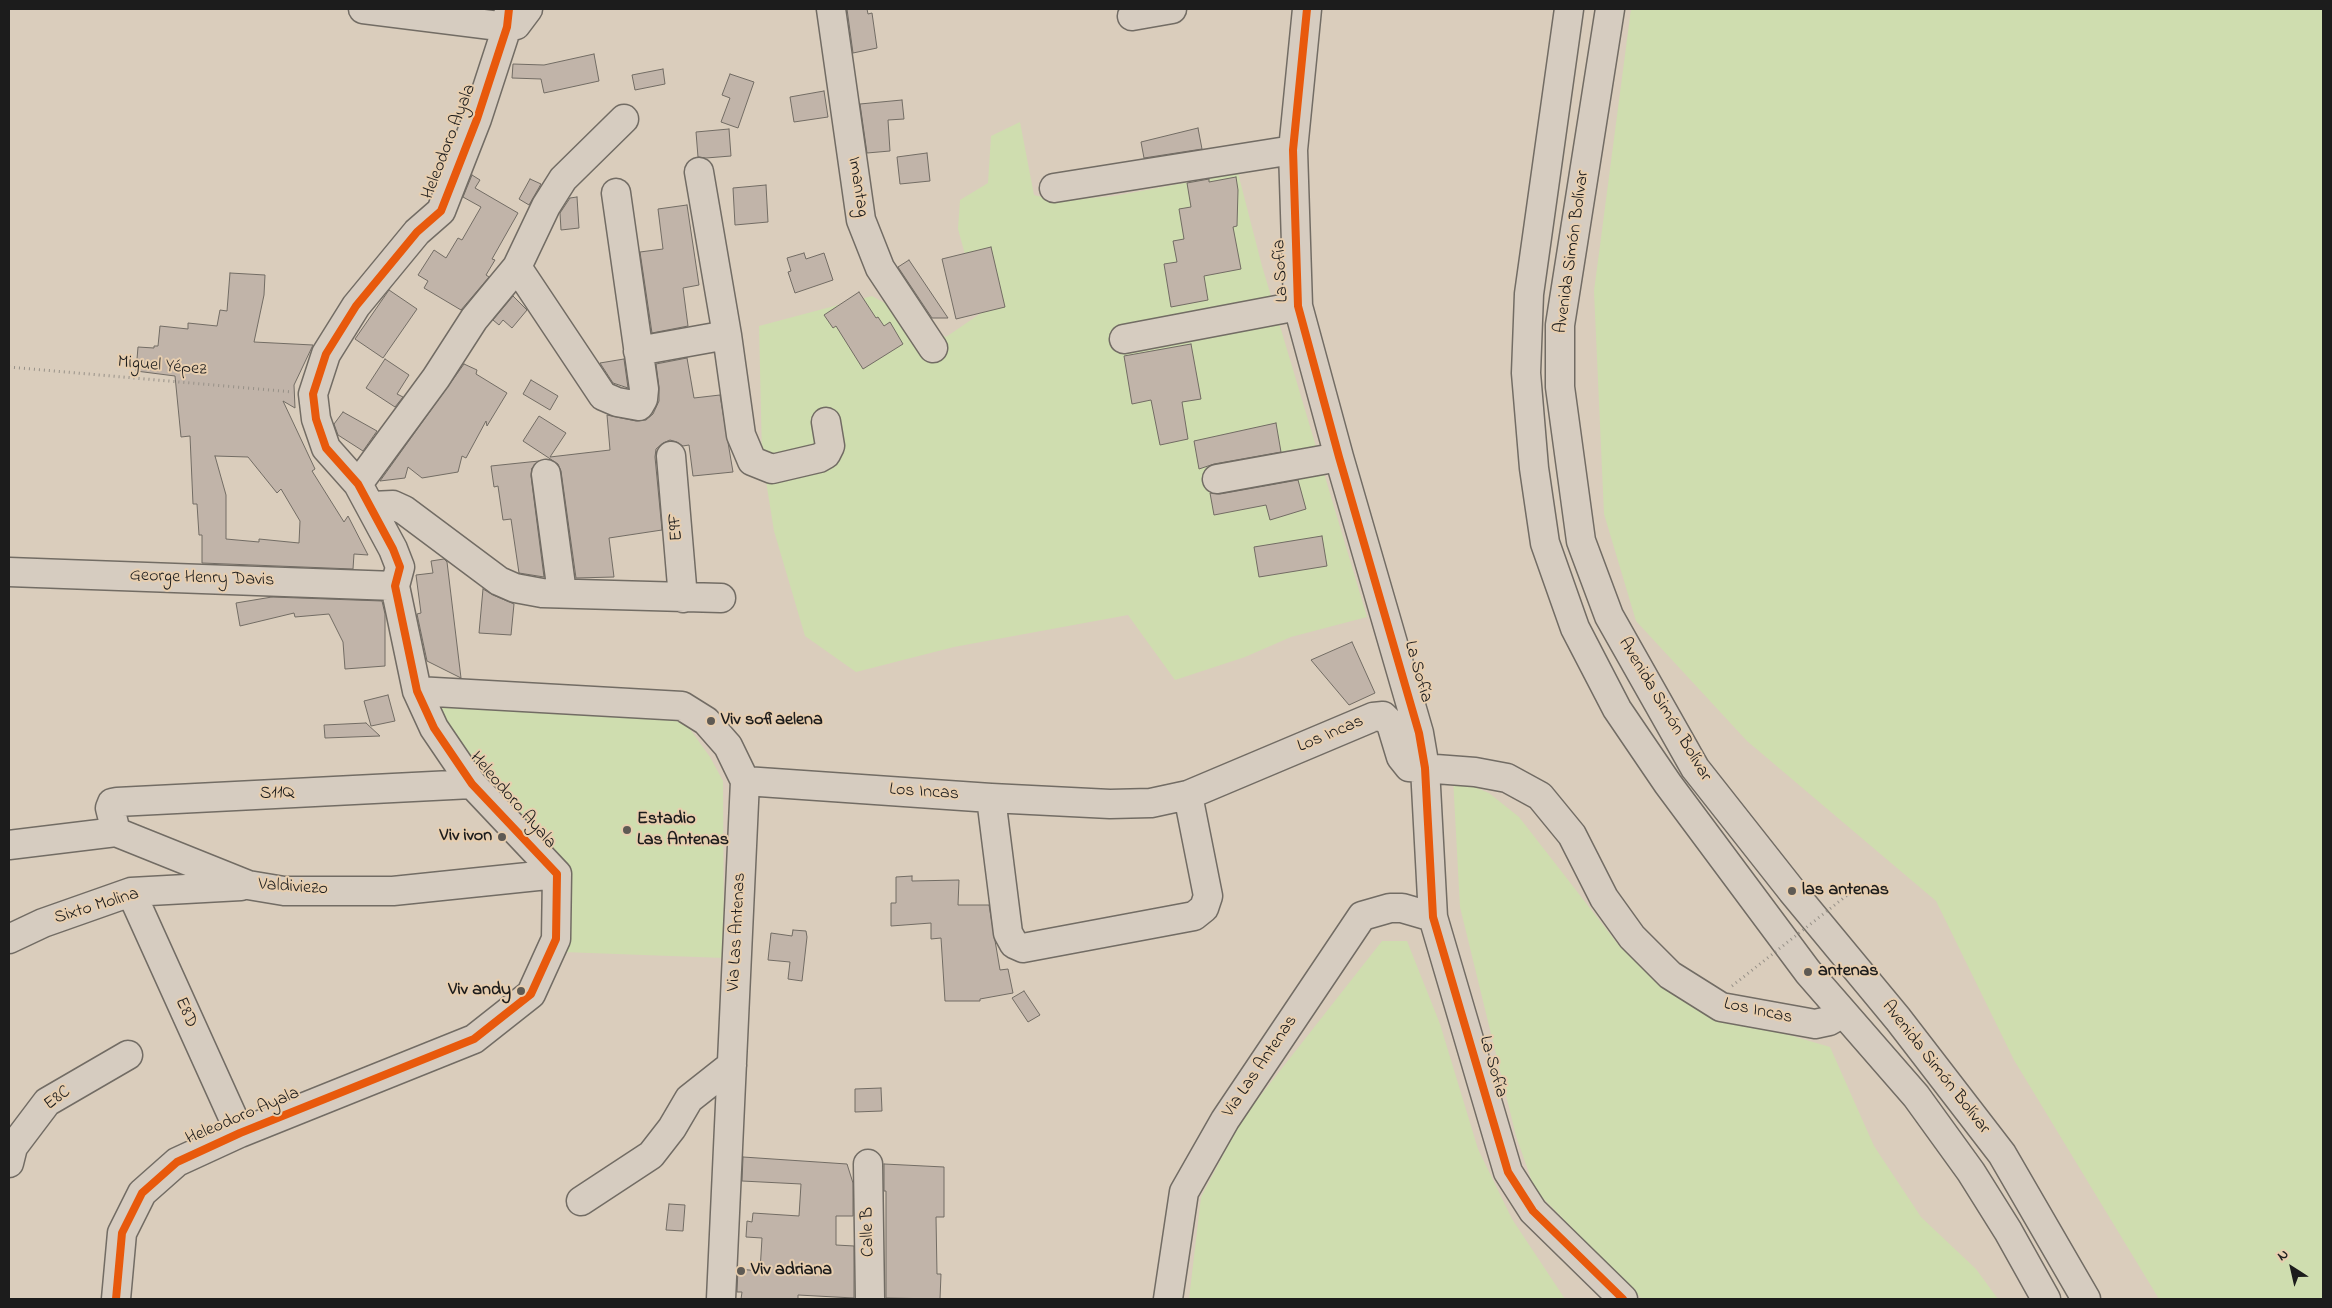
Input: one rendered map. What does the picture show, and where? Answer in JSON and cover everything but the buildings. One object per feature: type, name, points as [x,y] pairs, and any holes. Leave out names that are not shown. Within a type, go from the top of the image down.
[{"type":"main road","points":[[364,9],[508,18],[516,25],[528,9]]},
{"type":"main road","name":"Imantag","points":[[831,9],[861,220],[880,268],[933,348]]},
{"type":"main road","points":[[1132,16],[1172,9]]},
{"type":"main road","name":"La Sofía","points":[[1307,9],[1293,150],[1298,306],[1339,457],[1419,733],[1425,768],[1433,917],[1508,1172],[1533,1210],[1623,1299]]},
{"type":"main road","name":"Avenida Simón Bolívar","points":[[1569,9],[1529,294],[1526,373],[1534,468],[1545,543],[1575,628],[1617,709],[1679,800],[1808,972],[1916,1096],[1971,1172],[2008,1231],[2046,1299]]},
{"type":"main road","name":"Avenida Simón Bolívar","points":[[1610,9],[1560,325],[1560,387],[1581,541],[1606,608],[1695,768],[1792,891],[1898,1019],[2002,1154],[2086,1299]]},
{"type":"main road","name":"Heleodoro Ayala","points":[[116,1299],[122,1233],[142,1193],[177,1162],[240,1133],[474,1039],[531,994],[556,939],[557,874],[472,784],[434,728],[418,690],[396,586],[400,567],[393,548],[365,495],[326,448],[316,419],[313,394],[326,354],[356,306],[411,239],[440,211],[477,119],[508,18]]},
{"type":"main road","points":[[624,119],[562,179],[546,206],[517,267],[474,319],[365,495],[404,510],[507,585],[542,594],[721,598]]},
{"type":"main road","points":[[1054,188],[1293,150]]},
{"type":"main road","points":[[699,172],[727,335],[740,434],[752,461],[772,469],[819,458],[826,454],[830,446],[826,422]]},
{"type":"main road","points":[[517,267],[604,396],[617,402],[639,406],[643,399],[644,389],[616,193]]},
{"type":"main road","points":[[1124,338],[1298,306]]},
{"type":"main road","points":[[638,351],[727,335]]},
{"type":"main road","name":"E9F","points":[[671,456],[683,598]]},
{"type":"main road","points":[[1217,480],[1339,457]]},
{"type":"main road","points":[[546,474],[562,593]]},
{"type":"main road","name":"George Henry Davis","points":[[9,572],[396,586]]},
{"type":"main road","name":"Via Las Antenas","points":[[418,690],[682,706],[706,721],[728,746],[745,781],[720,1299]]},
{"type":"main road","name":"Los Incas","points":[[745,781],[990,798],[1110,804],[1151,803],[1188,795],[1383,716],[1391,724],[1401,757],[1409,767],[1475,772],[1507,778],[1540,796],[1572,835],[1604,898],[1632,937],[1670,975],[1721,1007],[1815,1024],[1843,1013]]},
{"type":"main road","name":"S11Q","points":[[116,832],[110,808],[112,803],[117,802],[472,784]]},
{"type":"main road","points":[[990,798],[1008,933],[1014,944],[1023,948],[1194,916],[1204,908],[1208,896],[1188,795]]},
{"type":"main road","name":"Valdiviezo","points":[[9,845],[116,832],[248,885],[284,891],[393,891],[557,874]]},
{"type":"main road","name":"Sixto Molina","points":[[9,939],[43,924],[131,892],[248,885]]},
{"type":"main road","name":"E8D","points":[[131,892],[240,1133]]},
{"type":"main road","name":"Via Las Antenas","points":[[1168,1299],[1184,1192],[1225,1120],[1362,916],[1390,908],[1402,908],[1433,917]]},
{"type":"main road","name":"E8C","points":[[9,1163],[14,1147],[47,1102],[128,1055]]},
{"type":"main road","points":[[581,1201],[651,1155],[672,1128],[689,1100],[732,1065]]},
{"type":"main road","name":"Calle B","points":[[868,1164],[870,1299]]},
{"type":"path","points":[[1732,986],[1855,889]]},
{"type":"green space","points":[[1631,9],[2323,9],[2323,1299],[2159,1299],[2014,1060],[1936,901],[1747,741],[1636,621],[1604,514],[1594,291]]},
{"type":"green space","points":[[1020,122],[1034,195],[1056,201],[1114,196],[1238,173],[1262,266],[1367,617],[1291,637],[1245,657],[1175,680],[1128,615],[954,647],[856,672],[805,636],[774,531],[762,456],[759,326],[872,296],[946,337],[981,313],[958,229],[960,200],[988,183],[991,136]]},
{"type":"green space","name":"Estadio Las Antenas","points":[[445,701],[655,713],[687,725],[710,757],[723,781],[724,958],[563,952],[545,847],[454,737],[439,714]]},
{"type":"green space","points":[[1453,778],[1489,793],[1519,817],[1621,948],[1707,1011],[1830,1047],[1874,1146],[1921,1217],[1976,1269],[1998,1299],[1642,1299],[1535,1190],[1516,1136],[1460,907]]},
{"type":"green space","points":[[1382,941],[1407,941],[1440,1024],[1478,1149],[1512,1219],[1565,1299],[1189,1299],[1201,1197],[1242,1119]]},
{"type":"cycle path","points":[[116,1299],[122,1233],[142,1193],[177,1162],[240,1133],[474,1039],[531,994],[556,939],[557,874],[472,784],[434,728],[417,691],[395,586],[400,567],[393,549],[358,484],[326,448],[316,419],[313,394],[326,354],[356,306],[417,232],[441,211],[477,119],[507,27],[509,9]]},
{"type":"cycle path","points":[[1307,9],[1293,150],[1298,306],[1339,457],[1419,733],[1425,768],[1433,917],[1508,1172],[1533,1211],[1623,1299]]},
{"type":"place","name":"Viv sofiaelena","points":[[711,721]]},
{"type":"place","name":"Estadio Las Antenas","points":[[627,830]]},
{"type":"place","name":"Viv ivon","points":[[502,837]]},
{"type":"place","name":"las antenas","points":[[1792,891]]},
{"type":"place","name":"antenas","points":[[1808,972]]},
{"type":"place","name":"Viv andy","points":[[521,991]]},
{"type":"place","name":"Viv adriana","points":[[741,1271]]}]
